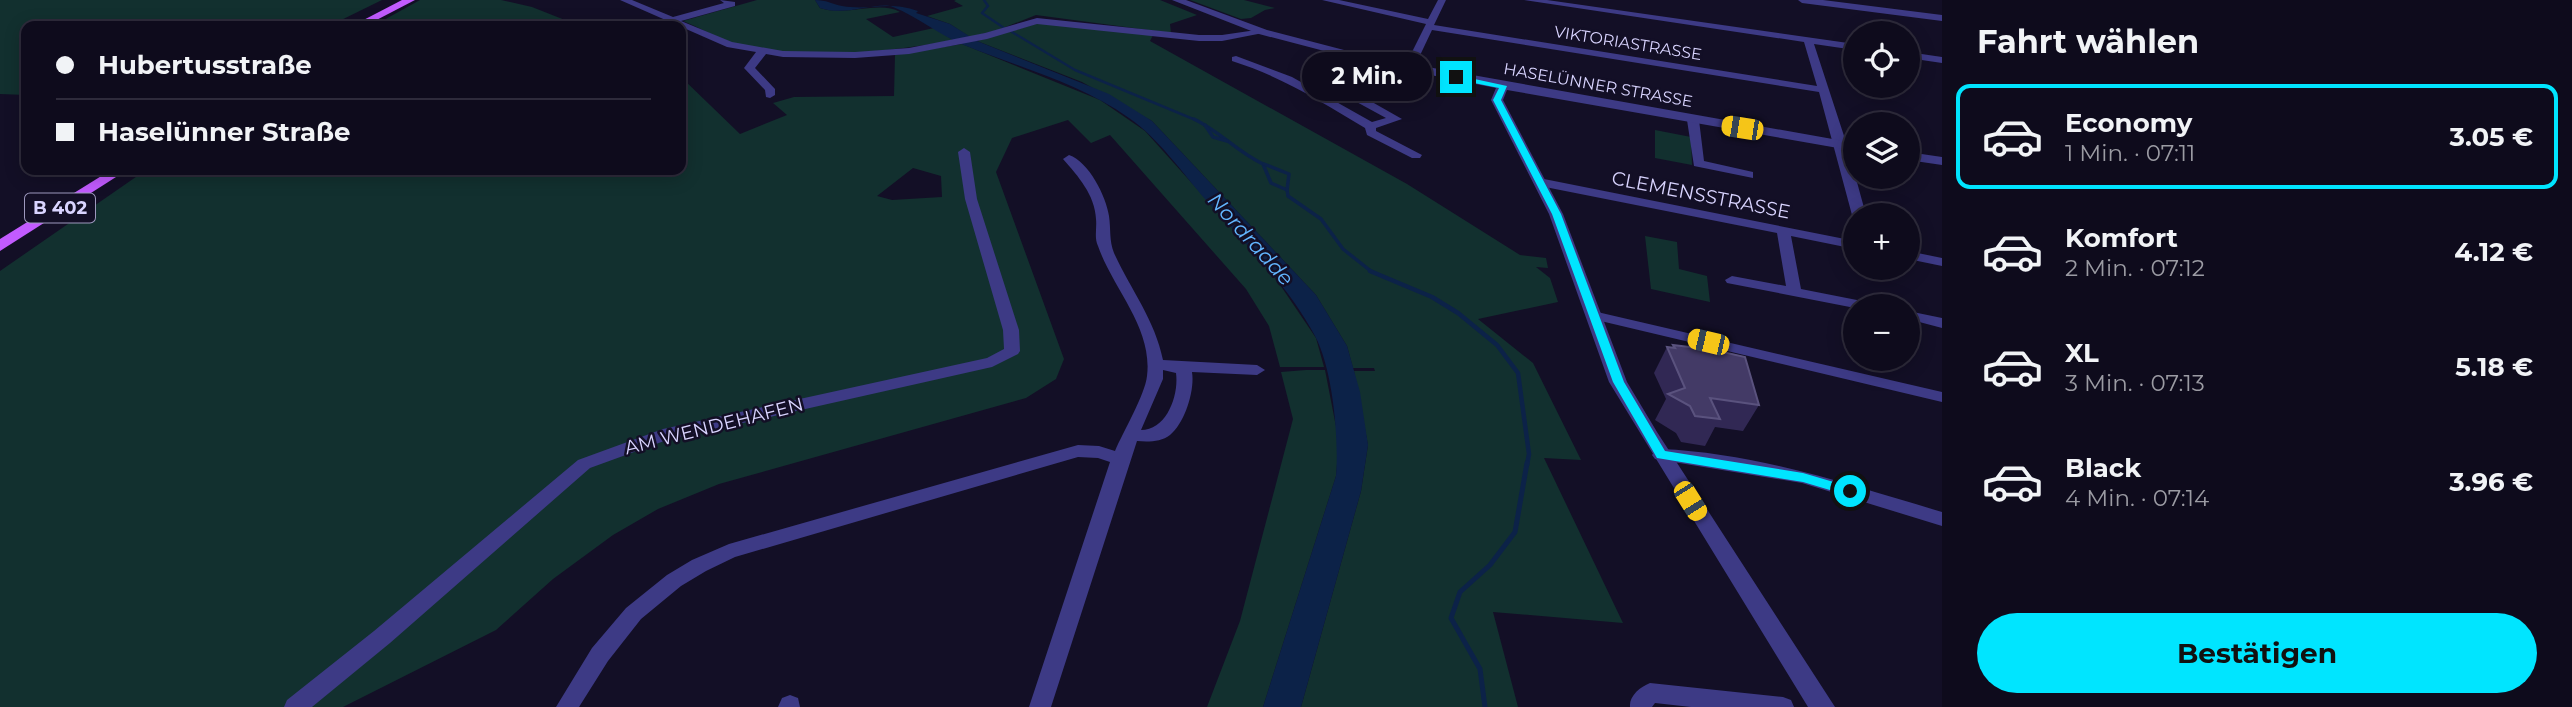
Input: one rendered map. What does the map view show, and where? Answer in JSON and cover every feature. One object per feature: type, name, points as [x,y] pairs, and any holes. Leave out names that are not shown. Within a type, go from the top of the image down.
[{"type":"main road","points":[[366,21],[410,0]]},
{"type":"main road","name":"B 402","points":[[0,246],[112,175]]},
{"type":"street","points":[[624,0],[673,20],[732,4],[724,0]]},
{"type":"street","name":"HASELÜNNER STRASSE","points":[[1177,0],[1264,32],[1391,65],[1841,145]]},
{"type":"street","name":"VIKTORIASTRASSE","points":[[1326,0],[1429,25],[1824,90]]},
{"type":"street","points":[[1409,68],[1442,0]]},
{"type":"street","points":[[1528,0],[1843,45]]},
{"type":"street","points":[[1802,0],[1942,19]]},
{"type":"street","points":[[686,26],[730,45],[762,52],[882,54],[947,44],[987,36],[1024,24],[1052,21],[1199,38],[1222,38],[1264,32]]},
{"type":"street","points":[[1808,41],[1841,145],[1856,203]]},
{"type":"street","points":[[762,52],[749,68],[771,89],[770,95]]},
{"type":"street","points":[[1920,57],[1942,60]]},
{"type":"street","points":[[1236,59],[1262,68],[1370,126],[1396,119],[1350,94]]},
{"type":"street","points":[[1325,100],[1374,87],[1391,65]]},
{"type":"street","points":[[1503,86],[1497,100],[1569,245],[1618,382],[1661,455],[1822,707]]},
{"type":"street","points":[[1693,120],[1698,163],[1749,175]]},
{"type":"street","points":[[1370,126],[1371,133],[1416,155]]},
{"type":"street","name":"AM WENDEHAFEN","points":[[295,707],[382,638],[584,464],[663,435],[992,362],[1012,351],[1011,330],[971,199],[964,152]]},
{"type":"street","points":[[1920,158],[1942,161]]},
{"type":"street","points":[[1040,707],[1120,459],[1155,379],[1157,365],[1146,327],[1102,240],[1103,213],[1081,168],[1069,159]]},
{"type":"street","name":"CLEMENSSTRASSE","points":[[1539,182],[1843,242]]},
{"type":"street","points":[[1783,231],[1794,290]]},
{"type":"street","points":[[1920,257],[1942,262]]},
{"type":"street","points":[[1732,280],[1843,301]]},
{"type":"street","points":[[1593,316],[1942,397]]},
{"type":"street","points":[[1920,318],[1942,323]]},
{"type":"street","points":[[1157,365],[1257,370]]},
{"type":"street","points":[[1131,434],[1160,434],[1170,428],[1186,381],[1184,371],[1177,366]]},
{"type":"street","points":[[567,707],[600,652],[635,610],[692,567],[729,551],[1078,451],[1099,452],[1120,459]]},
{"type":"street","points":[[1661,455],[1683,456],[1803,477],[1942,519]]},
{"type":"street","points":[[1641,707],[1640,704],[1650,693],[1783,707]]},
{"type":"green space","points":[[0,0],[382,0],[339,21],[21,21],[21,95],[0,94]]},
{"type":"green space","points":[[420,0],[501,0],[532,7],[567,21],[382,21]]},
{"type":"green space","points":[[757,0],[815,0],[820,8],[830,10],[882,8],[900,12],[866,19],[893,37],[934,28],[953,40],[873,51],[813,54],[784,52],[733,43],[683,21]]},
{"type":"green space","points":[[1160,0],[1197,15],[1170,24],[1171,33],[1036,15],[998,30],[970,37],[950,24],[927,16],[963,6],[954,1]]},
{"type":"green space","points":[[1190,0],[1244,0],[1275,8],[1251,18],[1241,19]]},
{"type":"green space","points":[[1039,23],[1153,35],[1150,41],[1407,184],[1520,255],[1546,258],[1548,268],[1536,267],[1550,278],[1558,302],[1478,319],[1533,363],[1581,460],[1544,458],[1623,623],[1493,612],[1518,707],[1301,707],[1361,491],[1368,445],[1354,371],[1375,371],[1374,368],[1353,368],[1347,346],[1316,295],[1152,121],[1082,82],[977,41]]},
{"type":"green space","points":[[962,44],[1100,100],[1145,131],[1270,270],[1316,338],[1324,367],[1280,367],[1269,326],[1246,289],[1110,135],[1091,143],[1068,120],[1012,138],[996,172],[1064,359],[1056,379],[1026,398],[719,484],[658,509],[613,535],[553,579],[496,630],[343,707],[0,707],[0,271],[139,175],[686,175],[686,82],[740,134],[787,115],[773,103],[794,97],[894,96],[895,55]],"holes":[[[913,168],[941,176],[942,197],[892,200],[877,196]]]},
{"type":"green space","points":[[1655,130],[1691,137],[1692,165],[1655,158]]},
{"type":"green space","points":[[1645,236],[1677,242],[1679,269],[1707,276],[1710,302],[1651,289]]},
{"type":"green space","points":[[1325,370],[1339,442],[1336,476],[1263,707],[1207,707],[1240,621],[1293,419],[1281,372]]},
{"type":"water","points":[[815,0],[842,6],[873,7],[830,10],[820,8]]},
{"type":"water","name":"Nordradde","points":[[888,6],[918,11],[916,13],[950,24],[977,41],[1109,94],[1152,121],[1316,295],[1347,346],[1360,392],[1368,445],[1361,491],[1301,707],[1263,707],[1336,476],[1337,443],[1330,385],[1321,350],[1304,317],[1264,264],[1140,126],[1110,106],[1069,85],[964,45]]},
{"type":"building","points":[[1673,345],[1745,357],[1759,405],[1710,398],[1720,419],[1695,416],[1690,406],[1668,394],[1685,388],[1667,347],[1675,348]]},
{"type":"waterway","points":[[984,0],[988,6],[982,13],[1004,28]]},
{"type":"waterway","points":[[1012,32],[1075,70],[1196,120]]},
{"type":"waterway","points":[[1196,120],[1205,126]]},
{"type":"waterway","points":[[1205,126],[1263,164],[1271,183],[1287,190]]},
{"type":"waterway","points":[[1205,126],[1213,137],[1227,141]]},
{"type":"waterway","points":[[1264,164],[1289,174],[1287,190]]},
{"type":"waterway","points":[[1287,190],[1288,196],[1321,219],[1343,249],[1372,272]]},
{"type":"waterway","points":[[1372,272],[1432,297],[1458,313],[1497,345],[1518,373],[1529,454],[1527,465]]},
{"type":"waterway","points":[[1485,707],[1480,669],[1451,618],[1460,592],[1490,565],[1515,532],[1527,463]]},
{"type":"route","points":[[1456,77],[1503,86],[1497,100],[1556,214],[1618,382],[1661,455],[1683,456],[1803,477],[1850,491]]}]
